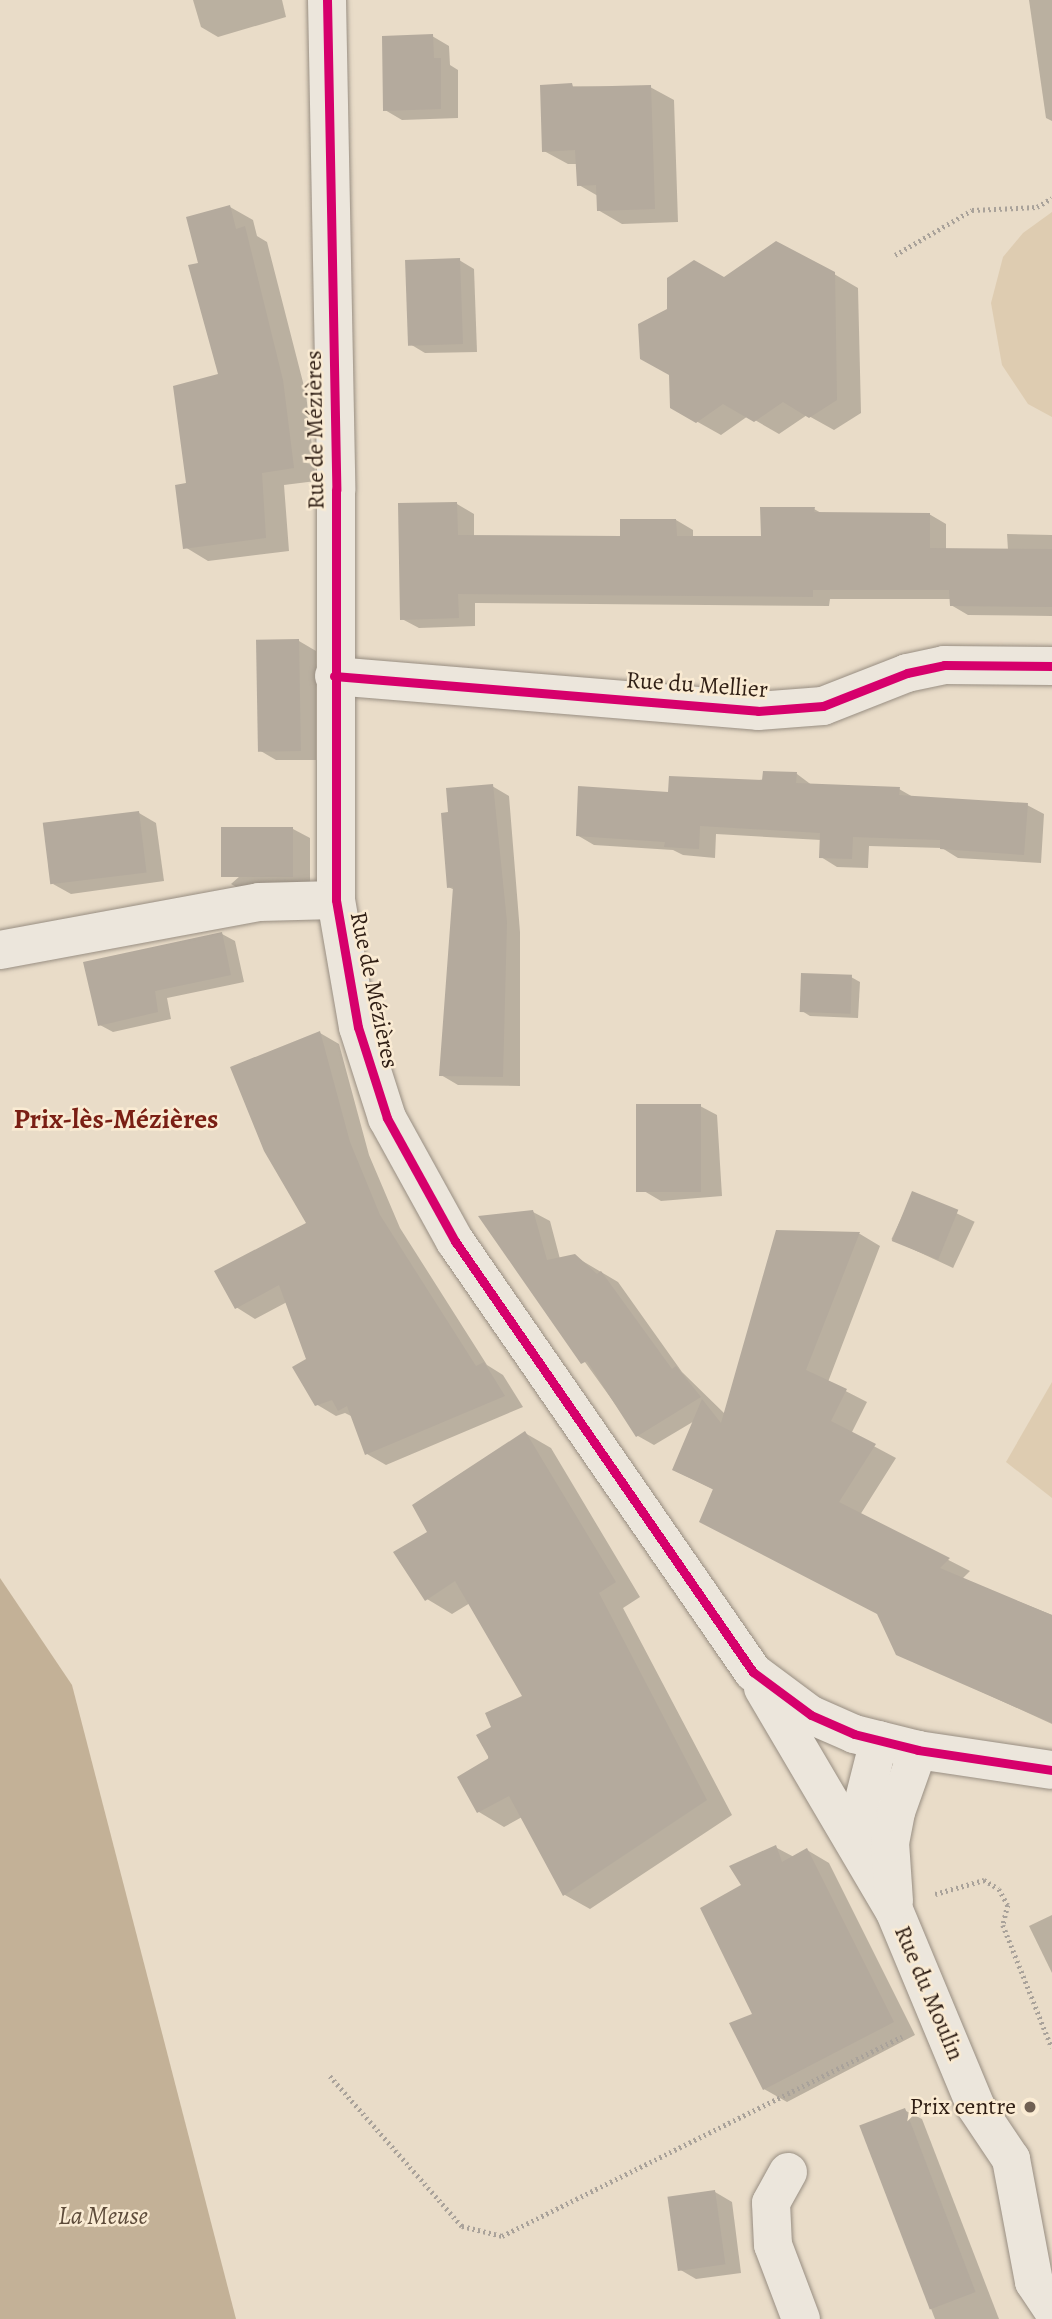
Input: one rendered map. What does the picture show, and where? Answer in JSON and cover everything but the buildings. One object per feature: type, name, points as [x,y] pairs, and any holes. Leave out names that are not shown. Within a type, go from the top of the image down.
[{"type":"street","name":"Rue de Mézières","points":[[327,0],[336,490],[336,901],[358,1027],[404,1154],[463,1252],[753,1672],[811,1715],[867,1737],[918,1750],[1052,1770]]},
{"type":"street","name":"Rue du Mellier","points":[[334,676],[758,711],[823,706],[907,673],[944,665],[1052,666]]},
{"type":"street","points":[[0,950],[259,902],[336,901]]},
{"type":"street","name":"Rue du Moulin","points":[[753,1672],[894,1910],[976,2107],[1011,2159],[1034,2282],[1052,2309]]},
{"type":"street","points":[[854,1839],[867,1737]]},
{"type":"street","name":"Rue du Moulin","points":[[894,1910],[890,1843],[896,1812],[918,1750]]},
{"type":"street","points":[[788,2172],[771,2203],[773,2245],[801,2319]]},
{"type":"path","points":[[895,254],[972,210],[1037,207],[1052,198]]},
{"type":"path","points":[[894,1910],[984,1880],[999,1889],[1008,1905],[1003,1925],[1052,2048]]},
{"type":"path","points":[[330,2076],[462,2226],[502,2236],[941,2018]]},
{"type":"shaded area","points":[[1052,212],[1052,417],[1028,404],[1002,365],[991,303],[1003,257],[1023,233]]},
{"type":"shaded area","points":[[1052,1382],[1052,1498],[1006,1462]]},
{"type":"water","name":"La Meuse","points":[[0,1578],[72,1685],[236,2319],[0,2319]]},
{"type":"cycle path","points":[[327,0],[336,490],[336,900],[358,1027],[387,1118],[455,1241],[753,1672],[811,1715],[854,1734],[918,1750],[1052,1770]]},
{"type":"cycle path","points":[[334,676],[758,711],[823,706],[907,673],[944,665],[1052,666]]},
{"type":"place","name":"Prix centre","points":[[1030,2107]]},
{"type":"district","name":"Prix-lès-Mézières","points":[[116,1119]]}]
